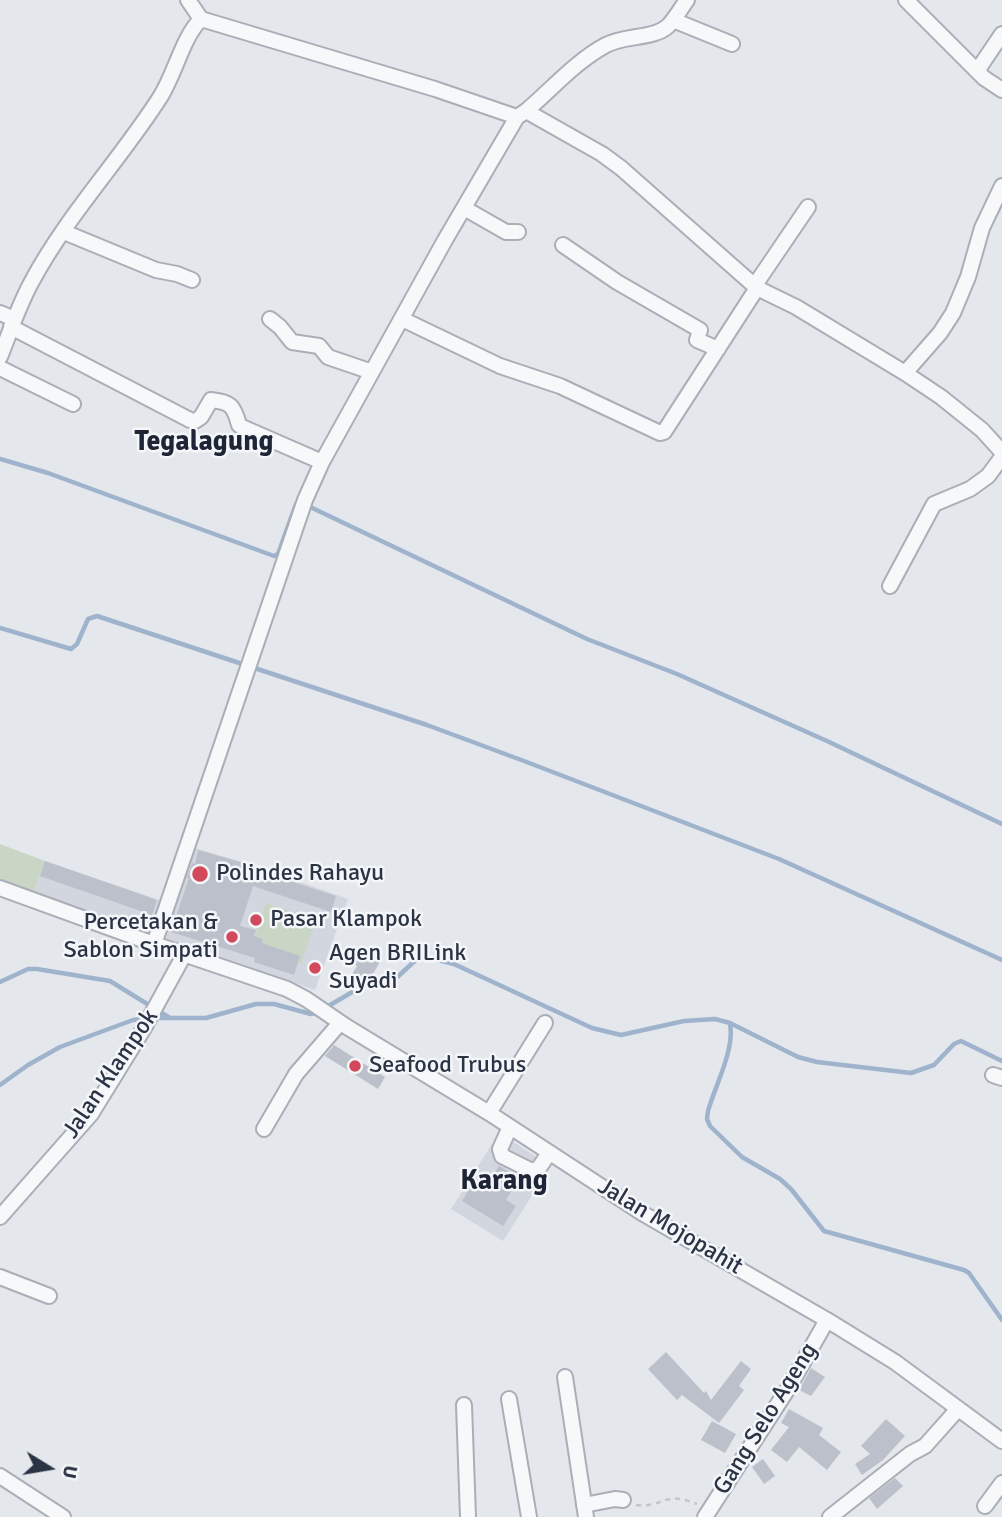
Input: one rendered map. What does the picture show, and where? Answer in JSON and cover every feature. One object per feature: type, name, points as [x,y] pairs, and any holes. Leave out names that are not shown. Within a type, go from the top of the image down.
[{"type":"street","points":[[188,0],[201,19],[522,114],[621,168],[756,287],[796,307],[905,373],[941,397],[1000,446],[988,475],[970,489],[934,504],[890,586]]},
{"type":"street","points":[[154,944],[302,507],[322,463],[464,208],[522,114],[589,56],[619,39],[652,35],[660,31],[673,20],[687,0]]},
{"type":"street","points":[[906,0],[977,71],[1002,90]]},
{"type":"street","points":[[0,357],[8,320],[64,232],[159,100],[177,67],[192,30],[201,19]]},
{"type":"street","points":[[673,20],[732,44]]},
{"type":"street","points":[[977,71],[1002,34]]},
{"type":"street","points":[[905,373],[940,334],[953,313],[968,277],[982,228],[1002,186]]},
{"type":"street","points":[[402,319],[500,366],[560,386],[660,433],[664,432],[808,207]]},
{"type":"street","points":[[464,208],[506,232],[518,232]]},
{"type":"street","points":[[64,232],[156,270],[192,280]]},
{"type":"street","points":[[564,245],[617,282],[700,330],[697,340],[718,349]]},
{"type":"street","points":[[270,319],[292,342],[319,346],[331,359],[372,372]]},
{"type":"street","points":[[8,320],[190,420],[195,421],[201,417],[211,400],[231,406],[236,411],[239,425],[322,463]]},
{"type":"street","points":[[0,368],[73,404]]},
{"type":"street","points":[[0,888],[184,955]]},
{"type":"street","name":"Jalan Klampok","points":[[0,1217],[91,1114],[159,1003],[184,955]]},
{"type":"street","name":"Jalan Mojopahit","points":[[184,955],[287,989],[315,1005],[642,1213],[895,1362],[1002,1441]]},
{"type":"street","points":[[264,1129],[296,1074],[337,1020]]},
{"type":"street","points":[[489,1114],[545,1023]]},
{"type":"street","points":[[510,1127],[499,1149],[502,1156],[532,1171],[538,1168],[549,1153]]},
{"type":"street","points":[[0,1277],[49,1296]]},
{"type":"street","name":"Gang Selo Ageng","points":[[706,1513],[789,1387],[827,1320]]},
{"type":"street","points":[[565,1377],[585,1511],[615,1499],[623,1500]]},
{"type":"street","points":[[509,1399],[529,1517]]},
{"type":"street","points":[[464,1405],[468,1517]]},
{"type":"street","points":[[830,1517],[910,1454],[925,1446],[958,1409]]},
{"type":"street","points":[[0,1476],[63,1517]]},
{"type":"street","points":[[985,1506],[1002,1483]]},
{"type":"path","points":[[623,1500],[645,1506],[676,1497],[706,1513]]},
{"type":"shaded area","name":"Pasar Klampok","points":[[195,848],[348,899],[315,990],[165,940]]},
{"type":"shaded area","points":[[45,861],[162,901],[151,935],[34,892]]},
{"type":"shaded area","points":[[499,1133],[551,1166],[503,1241],[451,1209]]},
{"type":"green space","points":[[0,844],[45,861],[34,892],[0,879]]},
{"type":"green space","points":[[266,903],[316,919],[301,964],[251,948]]},
{"type":"building","points":[[198,850],[251,865],[250,868],[336,896],[331,912],[253,886],[240,926],[256,930],[254,936],[263,939],[262,943],[300,956],[294,975],[254,962],[255,958],[171,932]]},
{"type":"building","points":[[45,861],[157,900],[152,915],[40,876]]},
{"type":"building","points":[[360,948],[381,960],[370,979],[364,976],[361,982],[351,976],[357,966],[352,963]]},
{"type":"building","name":"Seafood Trubus","points":[[334,1045],[385,1077],[378,1089],[325,1056]]},
{"type":"building","points":[[499,1166],[519,1178],[506,1200],[516,1206],[503,1226],[462,1201],[474,1181],[485,1188]]},
{"type":"building","points":[[666,1352],[704,1393],[706,1391],[711,1400],[741,1361],[751,1369],[739,1386],[744,1390],[719,1423],[682,1395],[677,1400],[648,1369]]},
{"type":"building","points":[[811,1368],[825,1377],[811,1396],[799,1390]]},
{"type":"building","points":[[789,1409],[823,1428],[819,1435],[841,1452],[827,1470],[799,1447],[787,1462],[771,1450],[789,1427],[781,1423]]},
{"type":"building","points":[[886,1419],[905,1436],[883,1460],[862,1475],[855,1464],[870,1454],[861,1446]]},
{"type":"building","points":[[712,1421],[736,1434],[725,1453],[701,1440]]},
{"type":"building","points":[[763,1459],[775,1476],[764,1484],[752,1467]]},
{"type":"building","points":[[895,1478],[903,1486],[877,1509],[869,1498]]},
{"type":"waterway","points":[[0,459],[48,473],[274,556],[278,554],[296,504],[306,505],[587,639],[677,674],[1002,824]]},
{"type":"waterway","points":[[0,628],[71,649],[77,644],[88,619],[97,616],[427,725],[779,859],[1002,960]]},
{"type":"waterway","points":[[325,1008],[366,984],[392,982],[418,958],[426,957],[454,964],[592,1028],[621,1035],[684,1021],[715,1019],[730,1023],[798,1057],[817,1062],[911,1073],[934,1065],[954,1044],[961,1041],[1002,1061]]},
{"type":"waterway","points":[[0,982],[28,969],[110,981],[170,1018]]},
{"type":"waterway","points":[[0,1085],[60,1047],[133,1020],[206,1018],[256,1004],[274,1004],[311,1014],[318,1012]]},
{"type":"waterway","points":[[730,1024],[730,1045],[708,1111],[710,1126],[742,1157],[780,1179],[791,1189],[824,1231],[964,1270],[969,1273],[1002,1320]]},
{"type":"place","name":"Polindes Rahayu","points":[[200,874]]},
{"type":"place","name":"Pasar Klampok","points":[[256,920]]},
{"type":"place","name":"Percetakan & Sablon Simpati","points":[[232,937]]},
{"type":"place","name":"Agen BRILink Suyadi","points":[[315,968]]},
{"type":"place","name":"Seafood Trubus","points":[[355,1066]]},
{"type":"district","name":"Tegalagung","points":[[204,443]]},
{"type":"district","name":"Karang","points":[[504,1182]]}]
